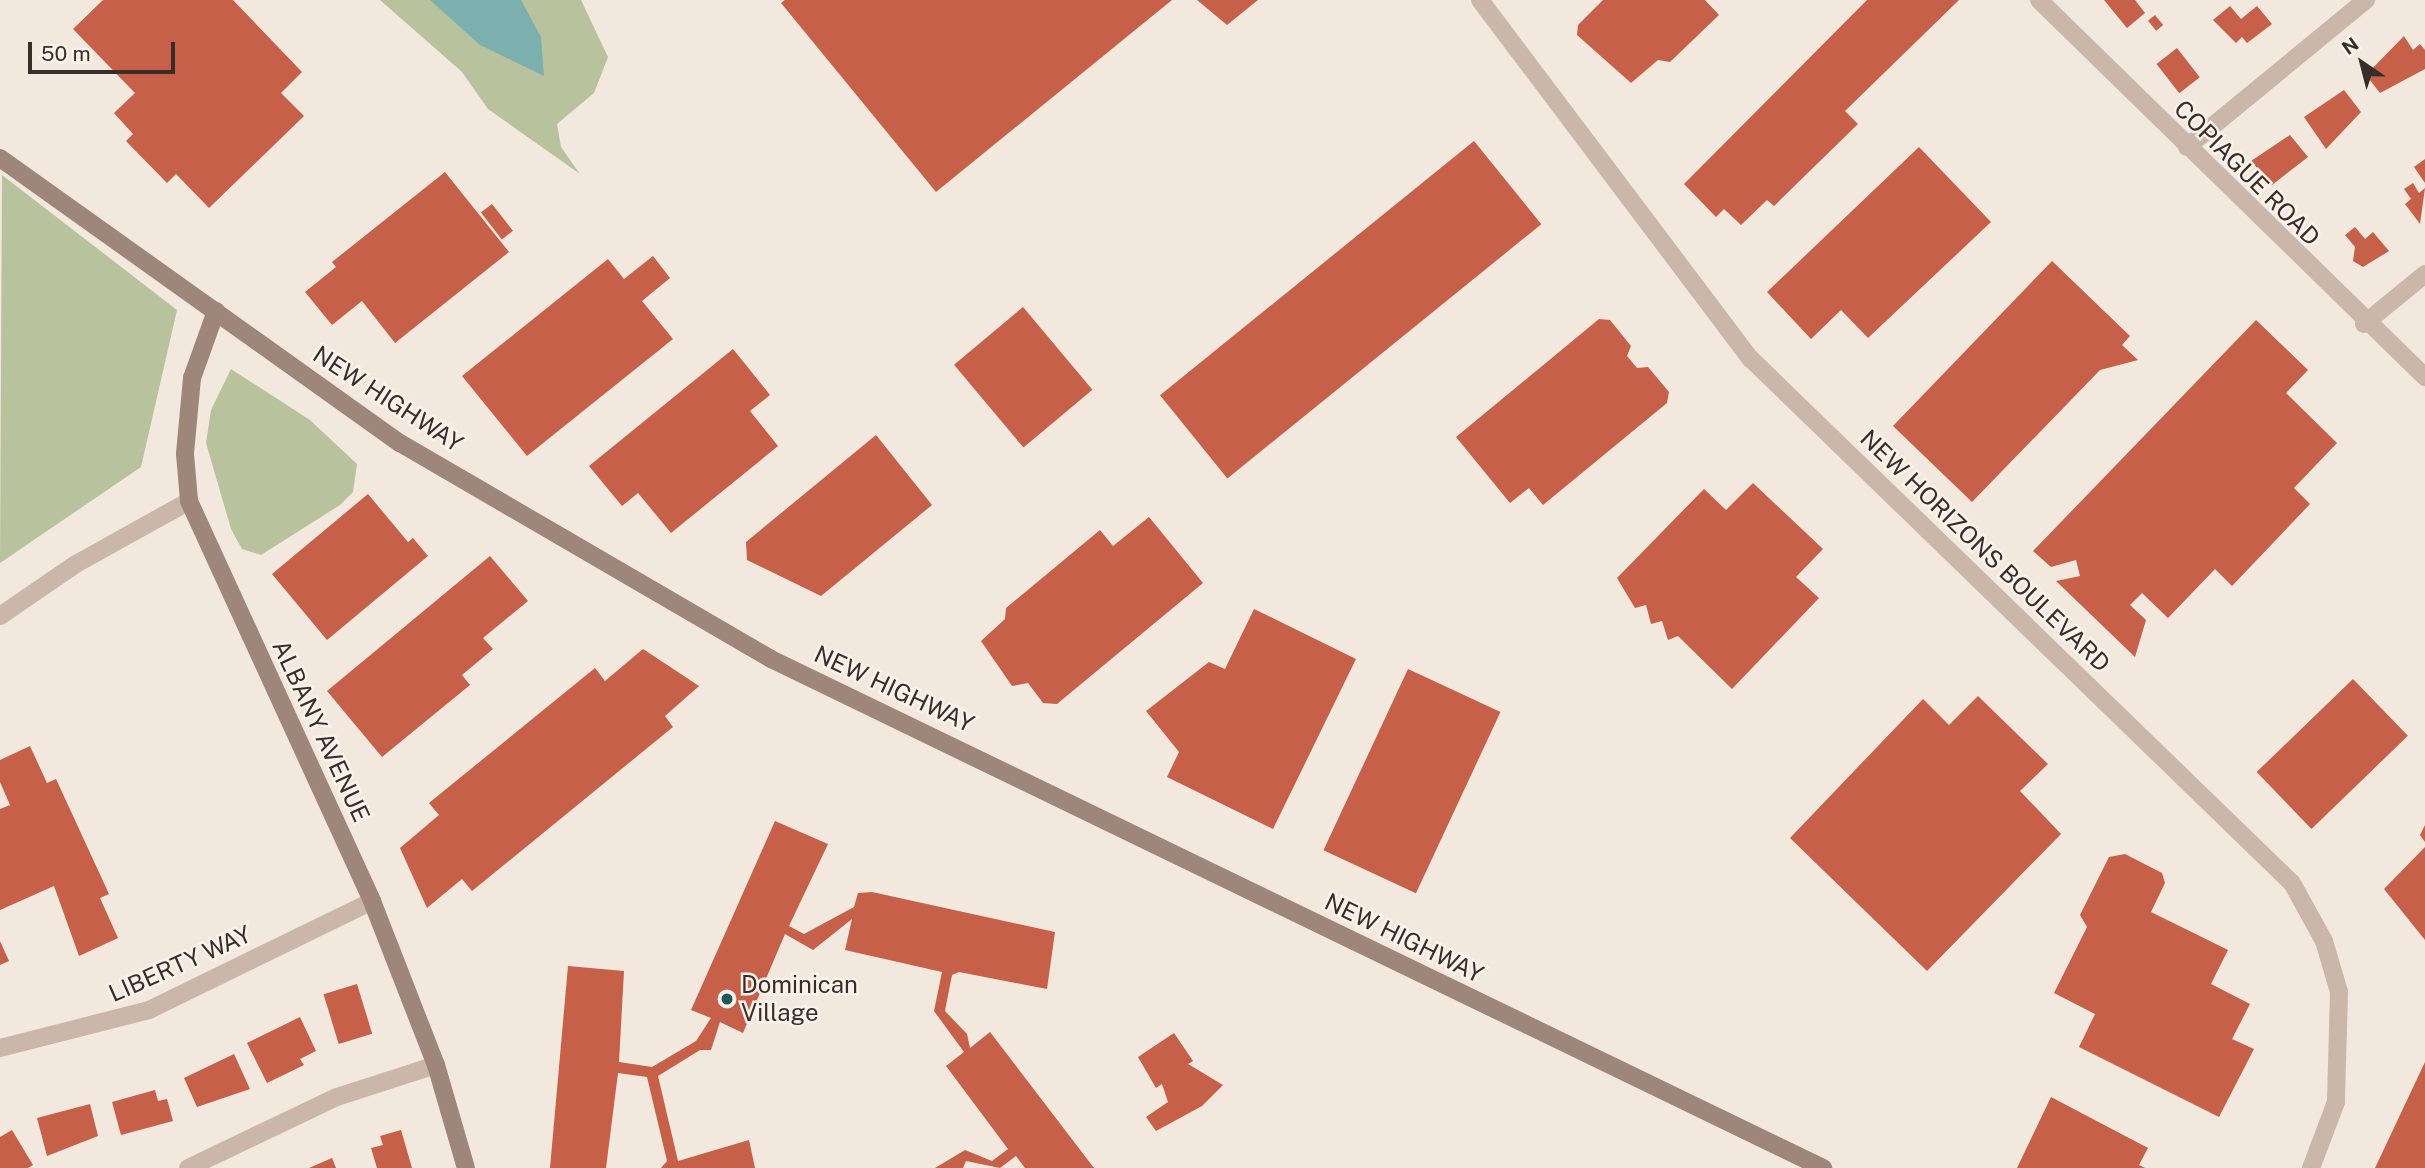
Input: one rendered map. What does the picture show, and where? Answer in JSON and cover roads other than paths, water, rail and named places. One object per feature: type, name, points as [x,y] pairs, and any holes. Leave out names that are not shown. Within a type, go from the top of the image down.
[{"type":"main road","name":"NEW HIGHWAY","points":[[0,158],[400,443],[771,659],[1823,1168]]},
{"type":"main road","name":"ALBANY AVENUE","points":[[216,311],[192,378],[185,454],[189,501],[372,901],[436,1065],[466,1168]]},
{"type":"street","name":"NEW HORIZONS BOULEVARD","points":[[1480,0],[1751,359],[2292,883],[2324,941],[2339,992],[2336,1102],[2311,1168]]},
{"type":"street","name":"COPIAGUE ROAD","points":[[2039,0],[2364,324],[2425,377]]},
{"type":"street","points":[[2187,147],[2366,0]]},
{"type":"street","points":[[2364,324],[2425,274]]},
{"type":"street","points":[[0,617],[76,564],[189,501]]},
{"type":"street","name":"LIBERTY WAY","points":[[0,1048],[149,1010],[372,901]]},
{"type":"street","points":[[188,1168],[337,1097],[436,1065]]},
{"type":"water","points":[[430,0],[521,0],[541,37],[544,76],[480,45]]},
{"type":"place","name":"Dominican Village","points":[[727,999]]}]
